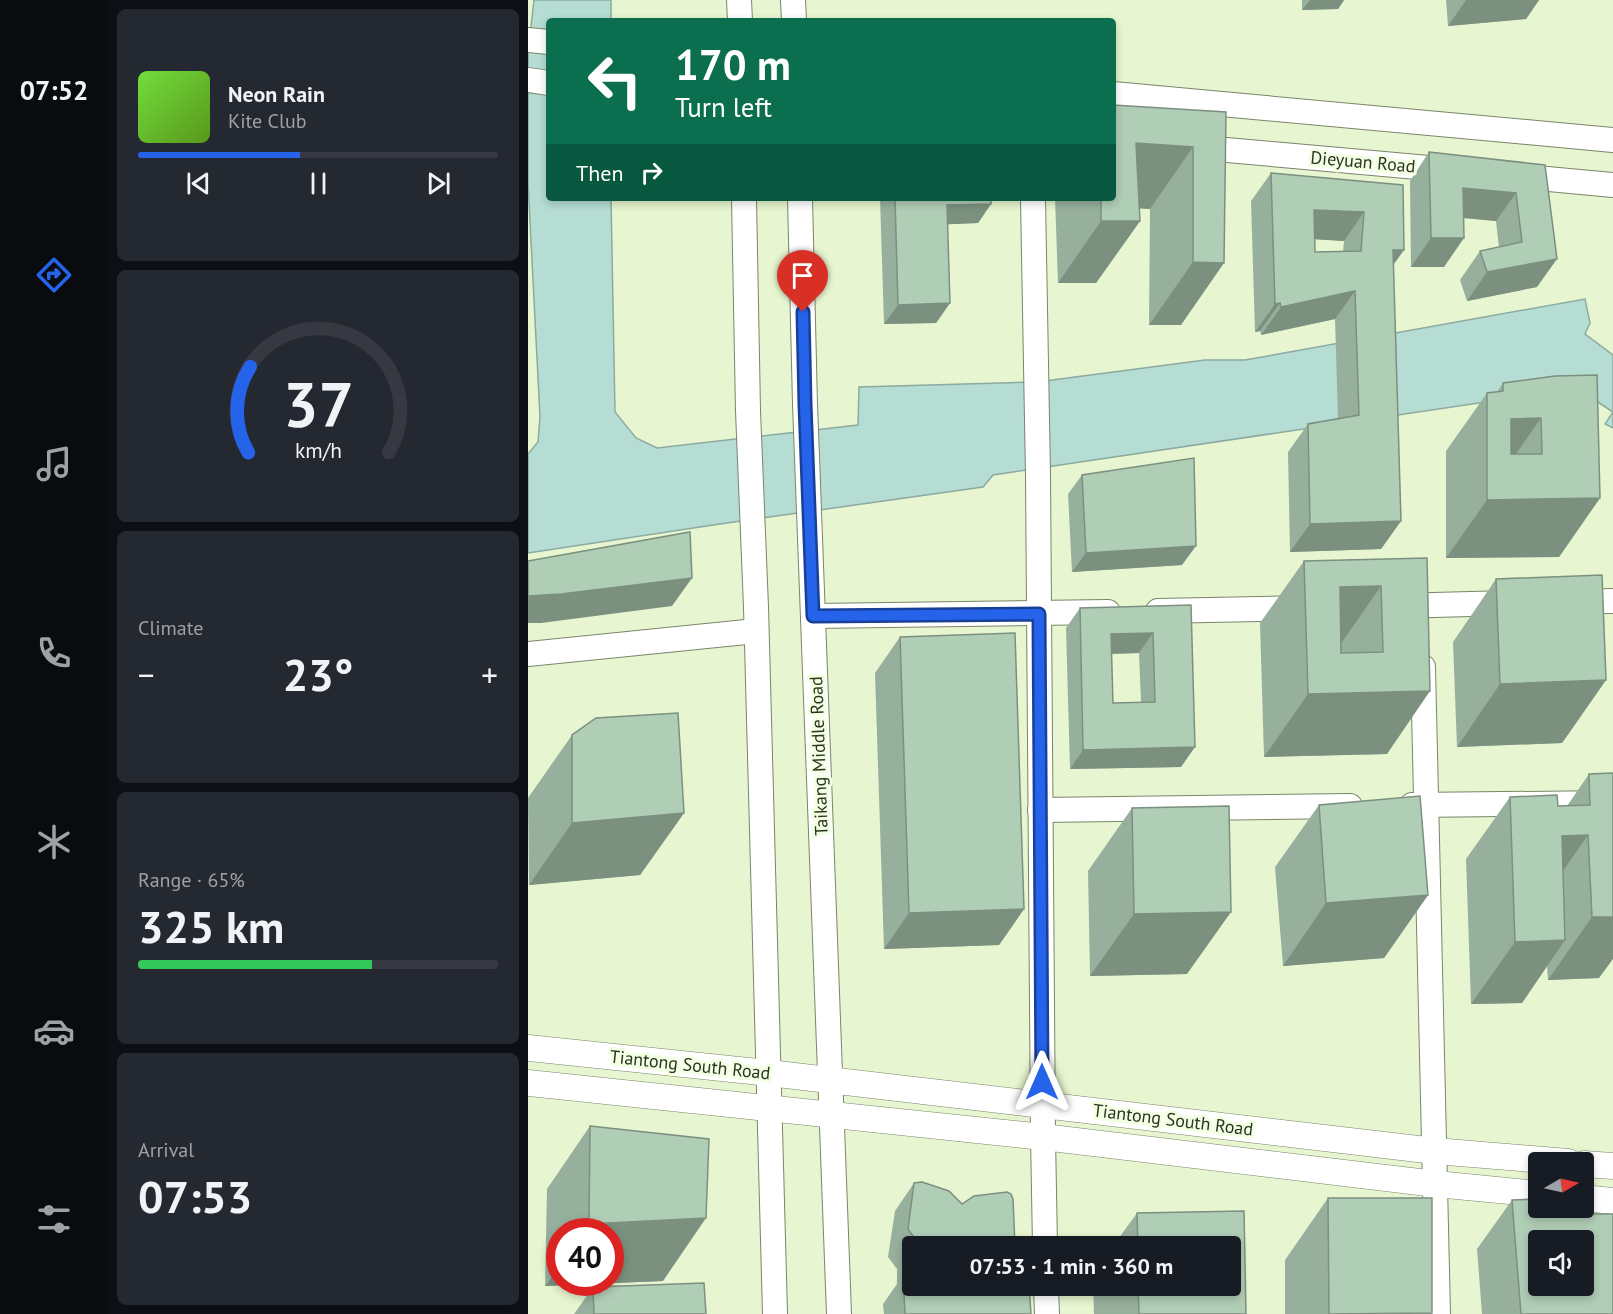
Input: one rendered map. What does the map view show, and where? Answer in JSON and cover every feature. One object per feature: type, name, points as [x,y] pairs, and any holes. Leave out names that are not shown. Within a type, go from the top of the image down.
[{"type":"main road","name":"Tiantong South Road","points":[[528,1047],[1435,1151],[1528,1159]]},
{"type":"main road","name":"Tiantong South Road","points":[[528,1083],[1043,1137],[1528,1193]]},
{"type":"main road","points":[[1594,1165],[1613,1166]]},
{"type":"main road","points":[[1594,1199],[1613,1201]]},
{"type":"street","points":[[739,0],[740,18]]},
{"type":"street","points":[[793,0],[794,18]]},
{"type":"street","points":[[528,40],[546,42]]},
{"type":"street","points":[[528,80],[546,82]]},
{"type":"street","points":[[1116,94],[1613,140]]},
{"type":"street","name":"Dieyuan Road","points":[[1173,145],[1470,172]]},
{"type":"street","points":[[1494,174],[1613,185]]},
{"type":"street","points":[[744,201],[748,411],[775,1314]]},
{"type":"street","name":"Taikang Middle Road","points":[[800,201],[805,404],[839,1314]]},
{"type":"street","points":[[1033,201],[1038,475],[1045,1236]]},
{"type":"street","points":[[1553,602],[1613,601]]},
{"type":"street","points":[[1374,606],[1422,625],[1529,603]]},
{"type":"street","points":[[813,616],[1039,614],[1326,607]]},
{"type":"street","points":[[1422,625],[1438,1314]]},
{"type":"street","points":[[528,654],[756,631]]},
{"type":"street","points":[[1040,810],[1613,804]]},
{"type":"street","points":[[1046,1296],[1047,1314]]},
{"type":"shaded area","points":[[528,0],[1613,0],[1613,1314],[528,1314]]},
{"type":"water","points":[[534,0],[611,0],[611,18],[546,18],[546,201],[611,201],[615,412],[636,438],[657,448],[858,425],[859,387],[1037,382],[1205,360],[1245,360],[1585,299],[1590,323],[1585,334],[1613,355],[1613,412],[1560,377],[1546,393],[993,475],[983,487],[528,553],[528,454],[538,442],[540,417],[528,183],[528,54]]},
{"type":"water","points":[[1613,412],[1613,428],[1605,424]]},
{"type":"building","points":[[1116,105],[1226,112],[1224,263],[1193,262],[1193,147],[1136,143],[1140,221],[1101,221],[1101,201],[1116,201]]},
{"type":"building","points":[[1429,152],[1545,165],[1557,259],[1487,272],[1480,251],[1522,242],[1516,193],[1463,188],[1464,238],[1431,238]]},
{"type":"building","points":[[1271,173],[1403,185],[1404,250],[1393,250],[1401,521],[1310,524],[1308,424],[1359,415],[1355,291],[1281,307],[1280,303],[1275,304]],"holes":[[[1314,210],[1364,212],[1361,251],[1315,252]]]},
{"type":"building","points":[[895,201],[991,201],[991,204],[947,205],[950,303],[898,305]]},
{"type":"building","points":[[1597,375],[1600,498],[1487,500],[1487,393],[1503,391],[1503,383],[1555,376]],"holes":[[[1541,418],[1542,454],[1511,454],[1511,419]]]},
{"type":"building","points":[[1194,458],[1196,546],[1086,553],[1082,475]]},
{"type":"building","points":[[690,532],[692,578],[528,596],[528,561]]},
{"type":"building","points":[[1427,558],[1430,691],[1308,694],[1304,561]],"holes":[[[1381,586],[1383,652],[1341,653],[1340,587]]]},
{"type":"building","points":[[1602,575],[1606,680],[1500,684],[1496,579]]},
{"type":"building","points":[[1191,605],[1195,747],[1083,750],[1080,608]],"holes":[[[1153,633],[1155,702],[1113,703],[1111,634]]]},
{"type":"building","points":[[1015,633],[1024,909],[909,913],[900,637]]},
{"type":"building","points":[[678,713],[684,813],[572,823],[572,735],[596,718]]},
{"type":"building","points":[[1613,773],[1613,917],[1592,917],[1588,835],[1562,836],[1565,940],[1515,942],[1510,797],[1557,795],[1558,806],[1590,805],[1589,774]]},
{"type":"building","points":[[1420,796],[1428,895],[1326,903],[1319,805]]},
{"type":"building","points":[[1229,806],[1231,912],[1134,914],[1132,808]]},
{"type":"building","points":[[590,1126],[709,1139],[706,1218],[624,1222],[624,1218],[589,1218]]},
{"type":"building","points":[[922,1182],[949,1191],[962,1204],[974,1196],[1007,1192],[1011,1194],[1015,1236],[913,1236],[908,1229],[914,1183]]},
{"type":"building","points":[[1328,1198],[1432,1198],[1432,1313],[1329,1314]]},
{"type":"building","points":[[1528,1199],[1528,1218],[1594,1218],[1594,1214],[1613,1214],[1613,1314],[1521,1314],[1512,1200]]},
{"type":"building","points":[[1244,1211],[1246,1314],[1139,1314],[1138,1296],[1241,1296],[1241,1236],[1138,1236],[1137,1213]]},
{"type":"building","points":[[704,1283],[706,1314],[594,1314],[593,1296],[624,1296],[624,1286]]},
{"type":"building","points":[[904,1296],[1030,1296],[1031,1314],[905,1314]]},
{"type":"route","points":[[803,312],[813,616],[1039,614],[1042,1082]]}]
